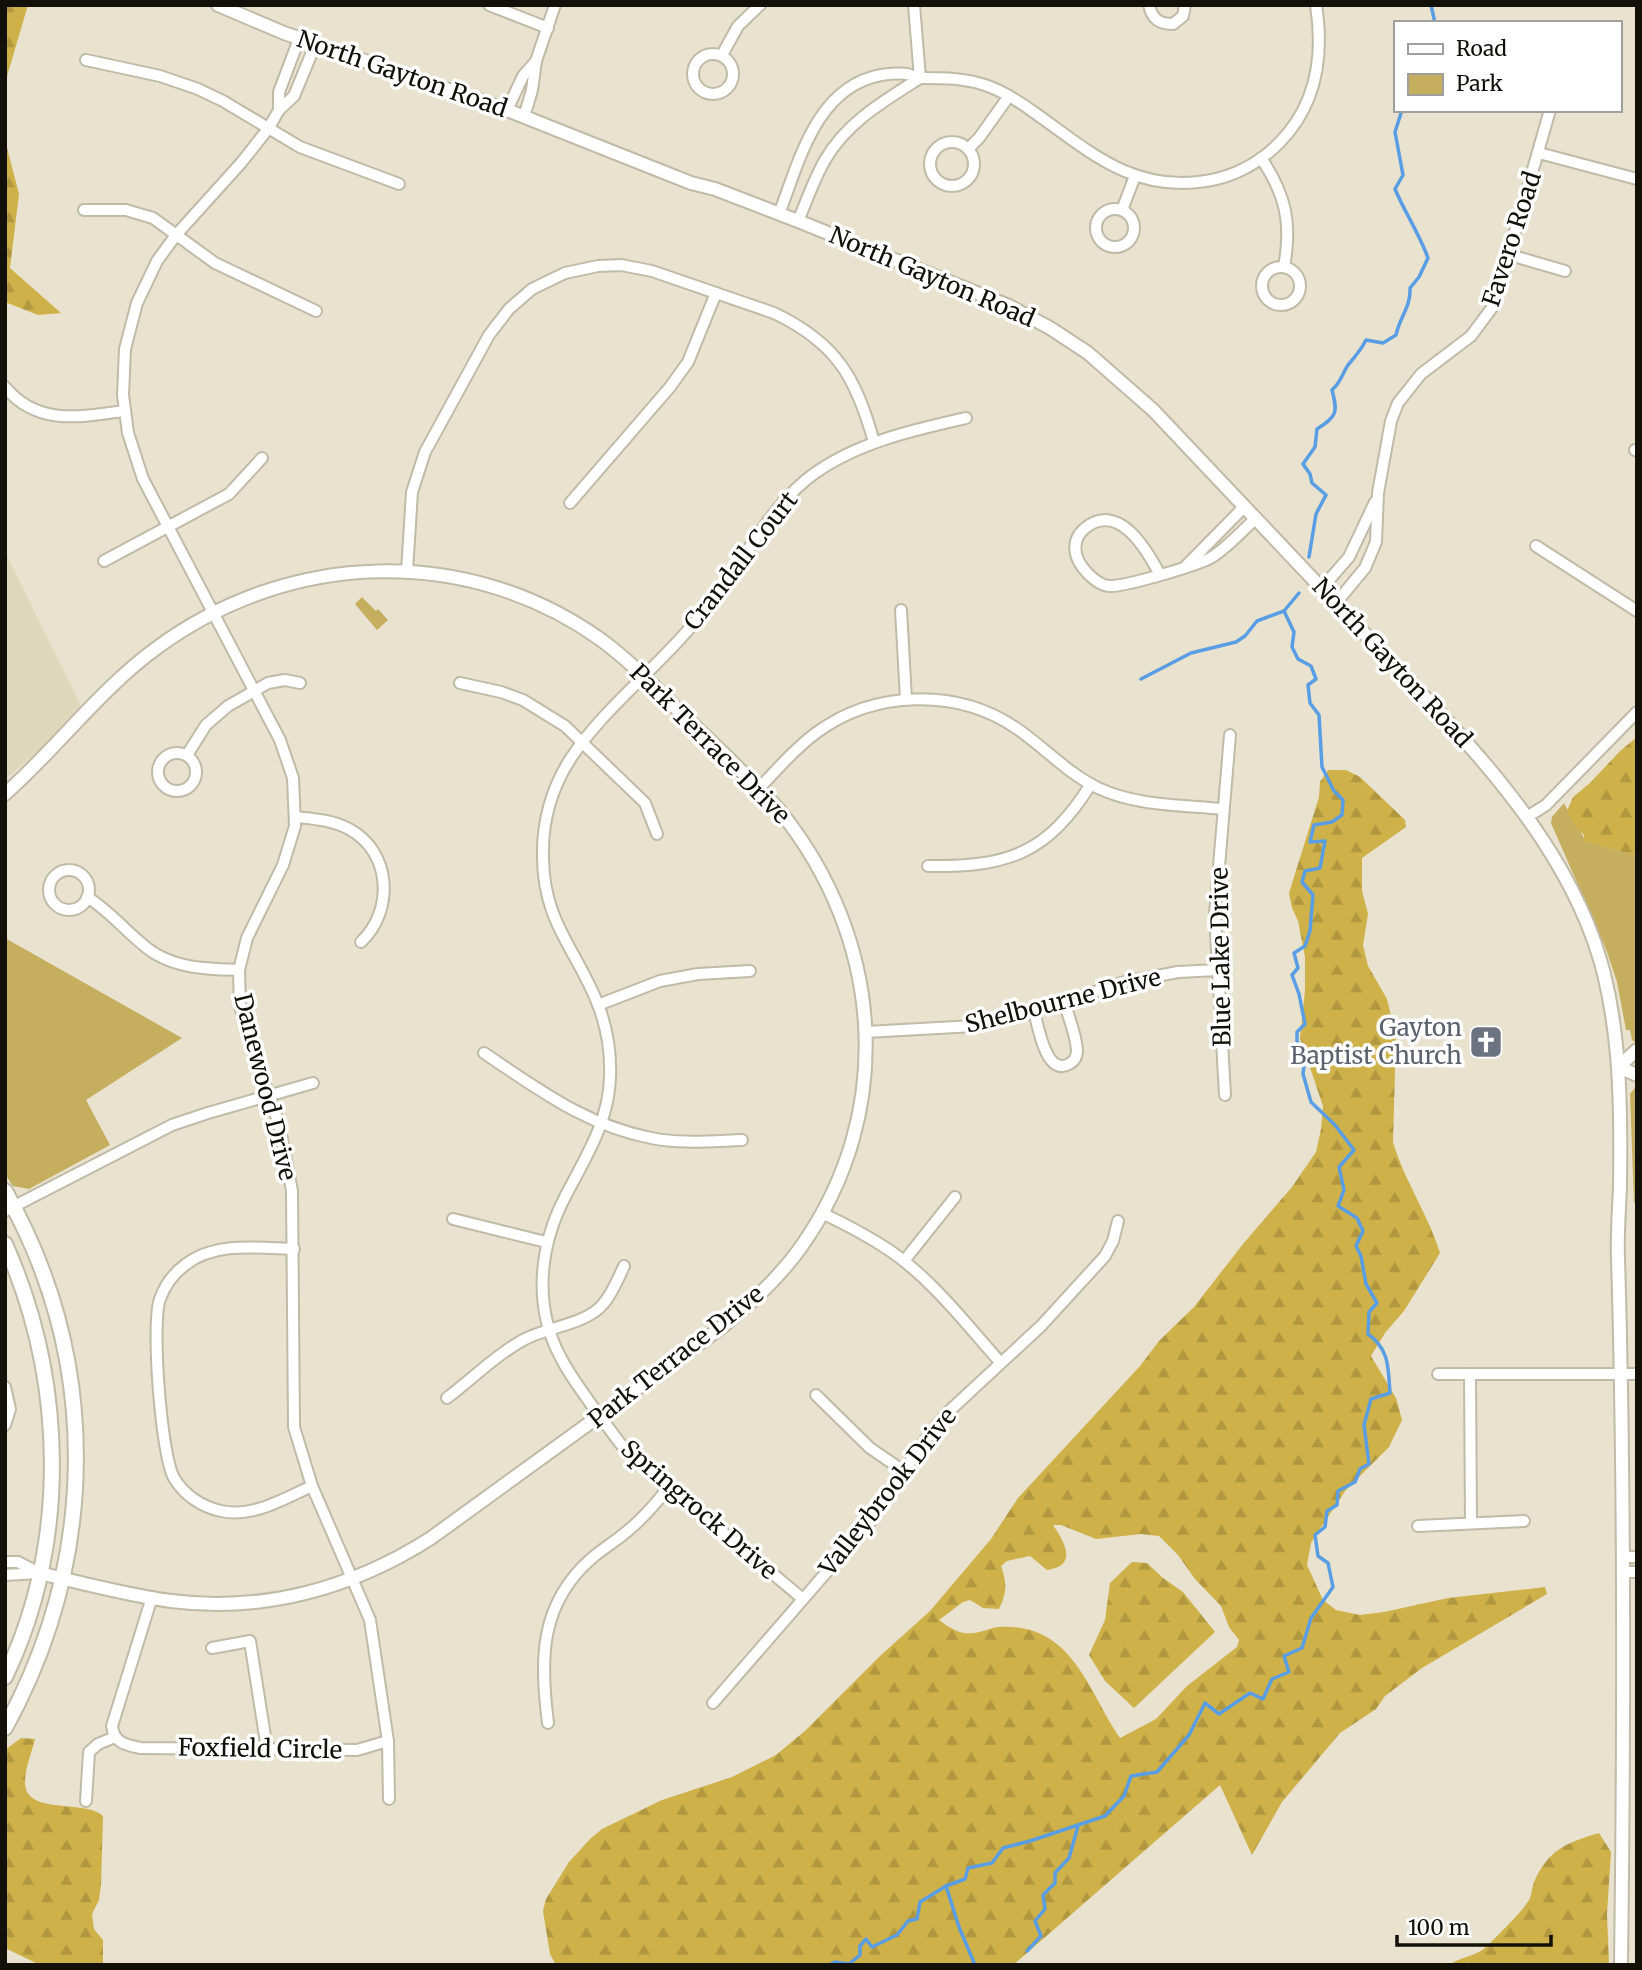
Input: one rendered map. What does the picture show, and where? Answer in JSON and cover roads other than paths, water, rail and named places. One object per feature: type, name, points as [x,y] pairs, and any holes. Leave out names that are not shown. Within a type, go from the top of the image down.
[{"type":"main road","points":[[5,1191],[10,1209],[37,1257],[51,1297],[67,1356],[76,1436],[75,1503],[62,1578],[41,1651],[5,1728]]},
{"type":"main road","points":[[5,1244],[16,1268],[37,1332],[48,1393],[53,1468],[39,1573],[26,1626],[5,1677]]},
{"type":"street","name":"North Gayton Road","points":[[218,5],[315,45],[507,110],[678,178],[715,189],[798,221],[1009,306],[1050,328],[1088,353],[1123,382],[1245,506],[1476,753],[1527,817],[1573,892],[1585,921],[1604,975],[1618,1067],[1622,1557],[1621,1965]]},
{"type":"street","points":[[489,5],[548,28]]},
{"type":"street","points":[[524,117],[532,90],[536,61],[555,5]]},
{"type":"street","points":[[722,55],[738,26],[760,5]]},
{"type":"street","points":[[914,5],[920,78]]},
{"type":"street","points":[[1149,5],[1156,21],[1173,24],[1183,16],[1185,5]]},
{"type":"street","points":[[779,214],[810,135],[832,103],[860,83],[880,76],[934,76],[986,85],[1009,96],[1104,162],[1135,176],[1172,184],[1194,183],[1236,173],[1261,158],[1281,141],[1294,126],[1311,94],[1317,76],[1320,47],[1316,5]]},
{"type":"street","points":[[279,110],[279,92],[299,38]]},
{"type":"street","points":[[279,110],[294,96],[315,45]]},
{"type":"street","points":[[86,60],[189,85],[223,101],[300,147],[399,184]]},
{"type":"street","points":[[507,110],[523,76],[536,61]]},
{"type":"street","points":[[798,221],[819,170],[843,135],[877,105],[920,78]]},
{"type":"street","points":[[968,149],[1009,96]]},
{"type":"street","name":"Danewood Drive","points":[[279,110],[268,130],[176,235],[148,276],[131,320],[122,373],[124,411],[138,465],[289,764],[296,817],[289,849],[247,937],[239,970],[242,1017],[279,1124],[292,1191],[293,1417],[298,1446],[312,1486],[353,1580]]},
{"type":"street","name":"Favero Road","points":[[1336,603],[1356,580],[1373,553],[1378,527],[1378,496],[1388,433],[1398,403],[1421,373],[1456,349],[1482,324],[1497,297],[1549,112]]},
{"type":"street","points":[[953,142],[968,149],[974,164],[968,180],[952,186],[937,179],[930,164],[937,148],[953,142]]},
{"type":"street","points":[[1539,153],[1637,179]]},
{"type":"street","points":[[1261,158],[1275,177],[1285,208],[1289,240],[1284,267]]},
{"type":"street","points":[[1122,210],[1135,176]]},
{"type":"street","points":[[84,210],[126,210],[141,213],[158,221],[215,263],[316,312]]},
{"type":"street","points":[[1510,255],[1565,271]]},
{"type":"street","points":[[407,571],[412,492],[425,452],[498,321],[518,300],[545,282],[565,273],[598,266],[638,267],[793,322],[824,345],[837,359],[856,388],[874,442]]},
{"type":"street","points":[[570,503],[670,387],[688,362],[716,293]]},
{"type":"street","points":[[5,387],[22,403],[49,416],[75,418],[124,411]]},
{"type":"street","name":"Crandall Court","points":[[598,1005],[556,925],[546,890],[543,867],[543,840],[550,804],[561,776],[582,742],[712,601],[767,520],[785,499],[812,475],[831,462],[874,442],[966,418]]},
{"type":"street","points":[[104,561],[229,494],[262,457]]},
{"type":"street","name":"Favero Road","points":[[1322,588],[1349,557],[1378,496]]},
{"type":"street","points":[[1186,566],[1245,506]]},
{"type":"street","points":[[1160,575],[1149,553],[1125,527],[1113,520],[1100,519],[1079,534],[1076,557],[1081,565],[1104,585],[1111,587],[1160,575],[1215,555],[1256,518]]},
{"type":"street","points":[[1536,546],[1637,611]]},
{"type":"street","name":"Park Terrace Drive","points":[[5,794],[148,655],[212,613],[253,595],[300,580],[360,572],[407,571],[471,581],[537,604],[600,640],[644,677],[759,788],[799,834],[830,888],[856,958],[866,1032],[863,1084],[853,1138],[842,1172],[822,1213],[789,1263],[748,1306],[431,1538],[353,1580],[295,1597],[265,1601],[213,1604],[152,1597],[39,1573]]},
{"type":"street","points":[[901,610],[906,699]]},
{"type":"street","points":[[187,755],[198,736],[214,717],[228,706],[278,680],[300,683]]},
{"type":"street","points":[[460,683],[523,700],[565,726],[645,803],[657,834]]},
{"type":"street","points":[[759,788],[799,747],[825,727],[874,705],[906,699],[948,701],[991,714],[1016,727],[1091,784],[1137,800],[1223,809]]},
{"type":"street","points":[[1527,817],[1546,805],[1637,712]]},
{"type":"street","name":"Blue Lake Drive","points":[[1225,1095],[1215,914],[1230,735]]},
{"type":"street","points":[[928,866],[977,865],[1010,858],[1026,851],[1061,825],[1091,784]]},
{"type":"street","points":[[296,817],[329,821],[349,829],[367,844],[377,858],[382,872],[384,894],[376,924],[361,942]]},
{"type":"street","points":[[87,897],[119,921],[146,947],[166,959],[194,967],[239,970]]},
{"type":"street","name":"Shelbourne Drive","points":[[866,1032],[974,1026],[1149,977],[1218,970]]},
{"type":"street","points":[[598,1005],[660,981],[698,974],[750,971]]},
{"type":"street","points":[[1034,1011],[1049,1059],[1057,1065],[1066,1065],[1074,1060],[1077,1051],[1064,1001]]},
{"type":"street","name":"Springrock Drive","points":[[598,1005],[605,1028],[610,1064],[608,1095],[593,1145],[564,1198],[547,1242],[543,1263],[543,1299],[559,1357],[628,1453],[803,1600]]},
{"type":"street","points":[[1637,1050],[1618,1067],[1637,1074]]},
{"type":"street","points":[[484,1054],[550,1098],[579,1115],[601,1123],[652,1138],[676,1141],[742,1140]]},
{"type":"street","points":[[10,1209],[172,1125],[313,1083]]},
{"type":"street","points":[[904,1261],[954,1197]]},
{"type":"street","points":[[822,1213],[878,1243],[904,1261],[1000,1362]]},
{"type":"street","points":[[453,1219],[547,1242]]},
{"type":"street","name":"Valleybrook Drive","points":[[713,1703],[870,1522],[922,1444],[946,1414],[1068,1299],[1105,1256],[1113,1241],[1118,1222]]},
{"type":"street","points":[[294,1250],[228,1248],[213,1251],[187,1263],[171,1279],[160,1300],[156,1318],[156,1342],[165,1452],[174,1477],[189,1496],[213,1509],[243,1513],[257,1510],[312,1486]]},
{"type":"street","points":[[447,1398],[509,1349],[550,1328],[587,1317],[597,1311],[611,1292],[624,1266]]},
{"type":"street","points":[[1438,1374],[1637,1374]]},
{"type":"street","points":[[1470,1374],[1471,1523]]},
{"type":"street","points":[[5,1387],[10,1409],[5,1425]]},
{"type":"street","points":[[816,1395],[870,1448],[905,1472]]},
{"type":"street","points":[[548,1723],[543,1682],[543,1649],[559,1600],[586,1564],[631,1528],[668,1488]]},
{"type":"street","points":[[1418,1526],[1524,1521]]},
{"type":"street","points":[[1622,1557],[1637,1557]]},
{"type":"street","points":[[5,1562],[18,1562],[39,1573]]},
{"type":"street","points":[[1622,1572],[1637,1572]]},
{"type":"street","points":[[5,1575],[39,1573]]},
{"type":"street","points":[[353,1580],[370,1620],[388,1741],[389,1799]]},
{"type":"street","points":[[86,1801],[89,1752],[98,1744],[114,1737],[112,1726],[117,1706],[152,1597]]},
{"type":"street","points":[[212,1648],[250,1641],[267,1749]]},
{"type":"street","name":"Foxfield Circle","points":[[114,1737],[125,1745],[140,1748],[357,1750],[388,1741]]},
{"type":"waterway","points":[[1431,5],[1435,21]]},
{"type":"waterway","points":[[1309,557],[1316,514],[1326,495],[1312,483],[1303,464],[1315,447],[1317,429],[1329,421],[1334,413],[1332,390],[1366,340],[1383,343],[1396,335],[1409,301],[1410,288],[1428,258],[1395,189],[1403,175],[1395,132],[1401,112]]},
{"type":"waterway","points":[[1141,679],[1191,653],[1236,642],[1245,636],[1257,621],[1284,611],[1299,593]]},
{"type":"waterway","points":[[829,1965],[835,1962],[849,1964],[860,1955],[860,1946],[866,1939],[872,1947],[897,1935],[908,1921],[917,1919],[920,1902],[946,1886],[965,1879],[968,1868],[992,1863],[1003,1848],[1105,1816],[1124,1796],[1131,1776],[1157,1772],[1189,1735],[1205,1703],[1219,1714],[1250,1693],[1263,1699],[1272,1679],[1289,1672],[1284,1656],[1302,1648],[1311,1618],[1333,1587],[1328,1563],[1318,1556],[1315,1535],[1325,1527],[1327,1511],[1337,1505],[1338,1491],[1355,1482],[1360,1469],[1369,1464],[1364,1425],[1371,1399],[1390,1393],[1384,1353],[1368,1334],[1369,1312],[1377,1303],[1366,1284],[1361,1256],[1356,1246],[1363,1231],[1357,1218],[1338,1206],[1344,1190],[1339,1167],[1354,1150],[1335,1125],[1311,1102],[1303,1074],[1305,1057],[1297,1041],[1297,1032],[1305,1024],[1292,975],[1298,968],[1294,953],[1305,946],[1310,931],[1313,895],[1302,882],[1305,871],[1320,868],[1325,841],[1310,842],[1314,825],[1332,822],[1342,815],[1343,800],[1334,791],[1322,767],[1319,715],[1310,703],[1308,685],[1316,679],[1311,666],[1298,659],[1292,647],[1294,632],[1284,611]]},
{"type":"waterway","points":[[1027,1951],[1041,1936],[1035,1921],[1045,1909],[1043,1895],[1055,1883],[1055,1873],[1069,1858],[1078,1826]]},
{"type":"waterway","points":[[946,1886],[975,1965]]},
{"type":"place","name":"Gayton Baptist Church","points":[[1486,1042]]}]
